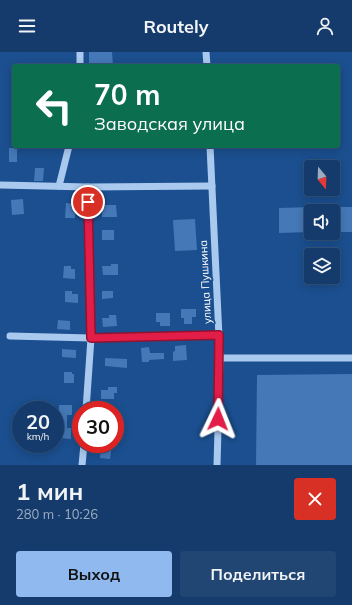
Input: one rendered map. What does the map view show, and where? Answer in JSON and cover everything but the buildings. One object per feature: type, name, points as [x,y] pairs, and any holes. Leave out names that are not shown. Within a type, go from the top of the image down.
[{"type":"street","points":[[80,52],[80,64]]},
{"type":"street","points":[[206,52],[206,64]]},
{"type":"street","points":[[59,186],[68,148]]},
{"type":"street","name":"улица Пушкина","points":[[210,148],[220,358],[217,465]]},
{"type":"street","points":[[0,185],[88,187],[212,186]]},
{"type":"street","points":[[87,401],[91,338],[88,187]]},
{"type":"street","points":[[10,336],[91,338],[219,335]]},
{"type":"street","points":[[220,358],[352,358]]},
{"type":"street","points":[[82,465],[83,453]]},
{"type":"route","points":[[88,202],[91,338],[219,335],[220,358],[218,419]]}]
